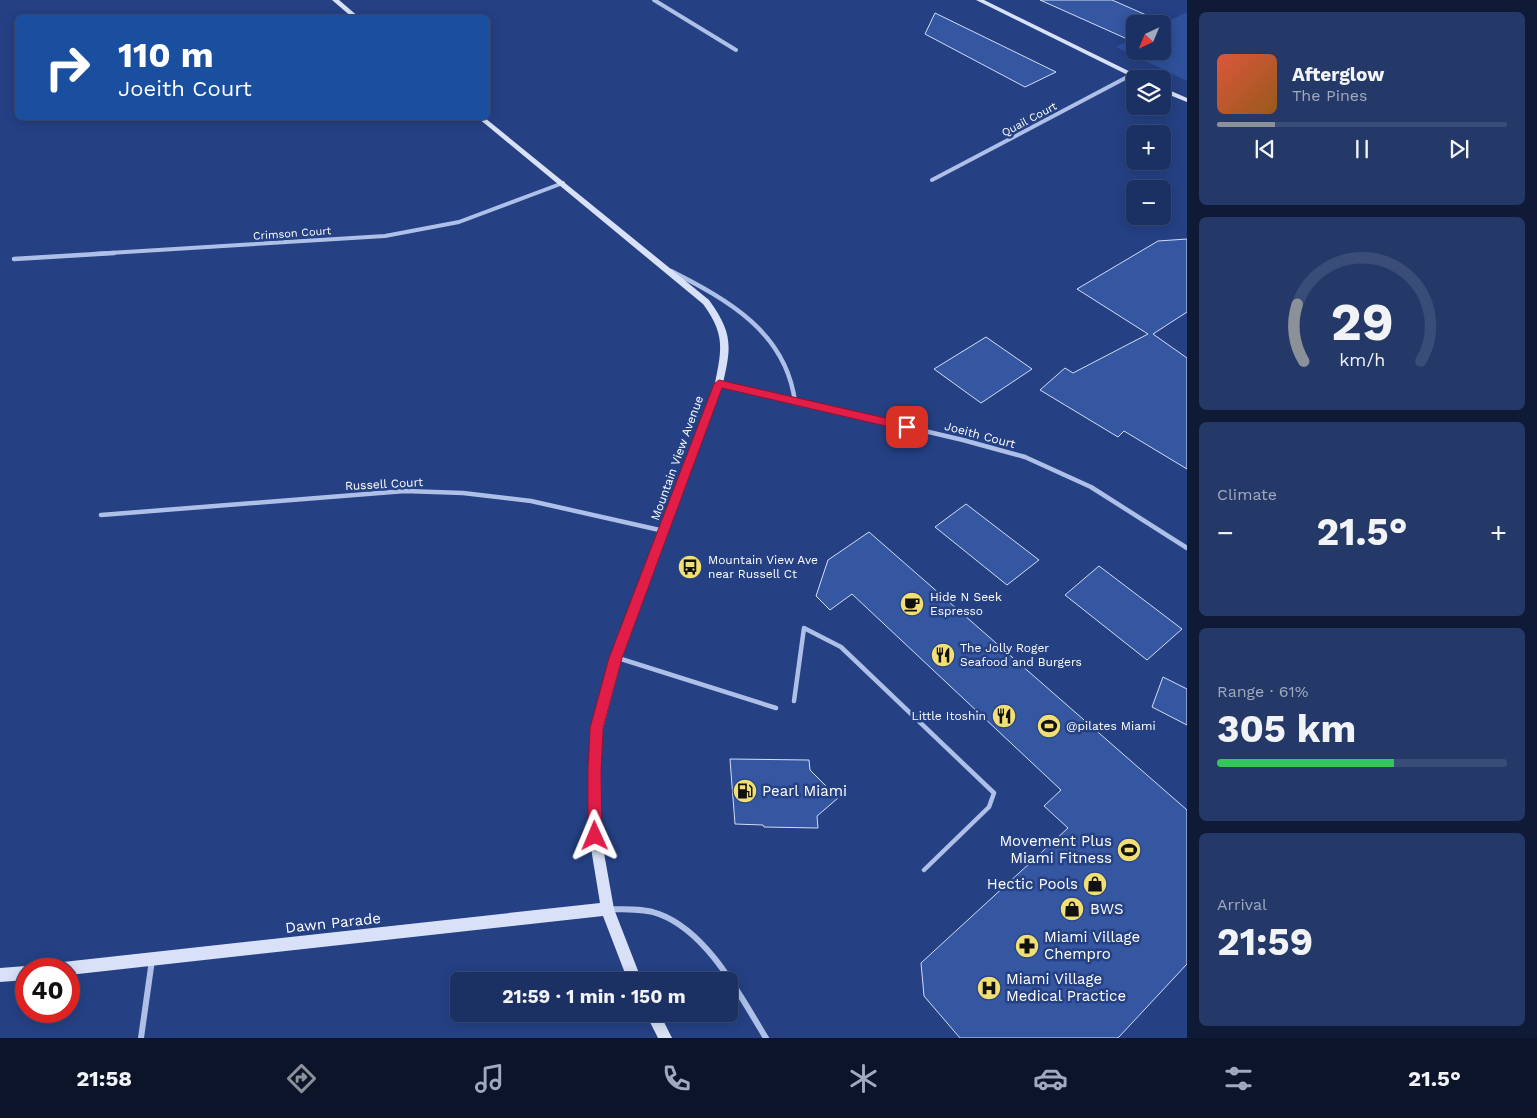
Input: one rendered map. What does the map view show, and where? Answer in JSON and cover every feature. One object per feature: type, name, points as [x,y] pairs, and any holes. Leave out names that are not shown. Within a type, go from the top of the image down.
[{"type":"street","points":[[335,0],[353,15]]},
{"type":"street","points":[[654,0],[736,50]]},
{"type":"street","points":[[979,0],[1126,71]]},
{"type":"street","name":"Quail Court","points":[[932,180],[1126,78]]},
{"type":"street","points":[[1171,92],[1187,100]]},
{"type":"street","name":"Mountain View Avenue","points":[[484,120],[563,183],[706,302],[717,316],[725,333],[726,352],[719,384],[665,532],[616,658],[597,728],[594,773],[595,836],[607,909],[632,972]]},
{"type":"street","name":"Crimson Court","points":[[14,259],[386,236],[459,222],[563,183]]},
{"type":"street","points":[[664,267],[719,295],[756,323],[776,346],[791,377],[795,402]]},
{"type":"street","name":"Joeith Court","points":[[719,384],[963,440],[1046,465],[1091,487],[1187,548]]},
{"type":"street","name":"Russell Court","points":[[101,515],[405,490],[462,493],[531,501],[665,532]]},
{"type":"street","points":[[607,909],[640,910],[661,915],[685,929],[707,950],[766,1038]]},
{"type":"street","name":"Dawn Parade","points":[[80,967],[607,909]]},
{"type":"street","points":[[141,1038],[152,960]]},
{"type":"street","points":[[0,975],[15,974]]},
{"type":"street","points":[[657,1022],[666,1038]]},
{"type":"lane","points":[[794,701],[804,628],[842,647],[994,793],[989,807],[924,870]]},
{"type":"lane","points":[[616,658],[776,708]]},
{"type":"shaded area","points":[[1187,12],[1187,81],[1171,73],[1171,70],[1164,70],[1143,60],[1171,60],[1171,20]]},
{"type":"shaded area","points":[[1126,42],[1126,52],[1116,47]]},
{"type":"building","points":[[1040,0],[1112,0],[1146,15],[1126,15],[1125,38]]},
{"type":"building","points":[[935,13],[1056,72],[1025,87],[925,34]]},
{"type":"building","points":[[1187,239],[1187,312],[1153,334],[1187,358],[1187,469],[1124,431],[1118,437],[1040,390],[1065,368],[1073,373],[1148,334],[1077,289],[1158,241]]},
{"type":"building","points":[[986,337],[1032,369],[981,403],[934,369]]},
{"type":"building","points":[[966,504],[1039,560],[1007,585],[935,527]]},
{"type":"building","points":[[869,532],[1187,810],[1187,964],[1118,1038],[960,1038],[924,996],[921,963],[1068,828],[1044,806],[1061,790],[852,594],[830,610],[816,596],[828,560]]},
{"type":"building","points":[[1099,566],[1182,629],[1147,660],[1065,595]]},
{"type":"building","points":[[1163,677],[1187,689],[1187,725],[1152,707]]},
{"type":"building","points":[[730,759],[809,760],[810,770],[838,798],[817,816],[818,828],[764,827],[763,825],[735,824]]},
{"type":"place","name":"Mountain View Ave near Russell Ct","points":[[690,567]]},
{"type":"place","name":"Hide N Seek Espresso","points":[[912,604]]},
{"type":"place","name":"The Jolly Roger Seafood and Burgers","points":[[943,655]]},
{"type":"place","name":"Little Itoshin","points":[[1004,716]]},
{"type":"place","name":"@pilates Miami","points":[[1049,726]]},
{"type":"place","name":"Pearl Miami","points":[[745,791]]},
{"type":"place","name":"Movement Plus Miami Fitness","points":[[1129,850]]},
{"type":"place","name":"Hectic Pools","points":[[1095,884]]},
{"type":"place","name":"BWS","points":[[1072,909]]},
{"type":"place","name":"Miami Village Chempro","points":[[1027,946]]},
{"type":"place","name":"Miami Village Medical Practice","points":[[989,988]]},
{"type":"route","points":[[595,836],[594,773],[597,728],[616,658],[665,532],[719,384],[907,427]]}]
